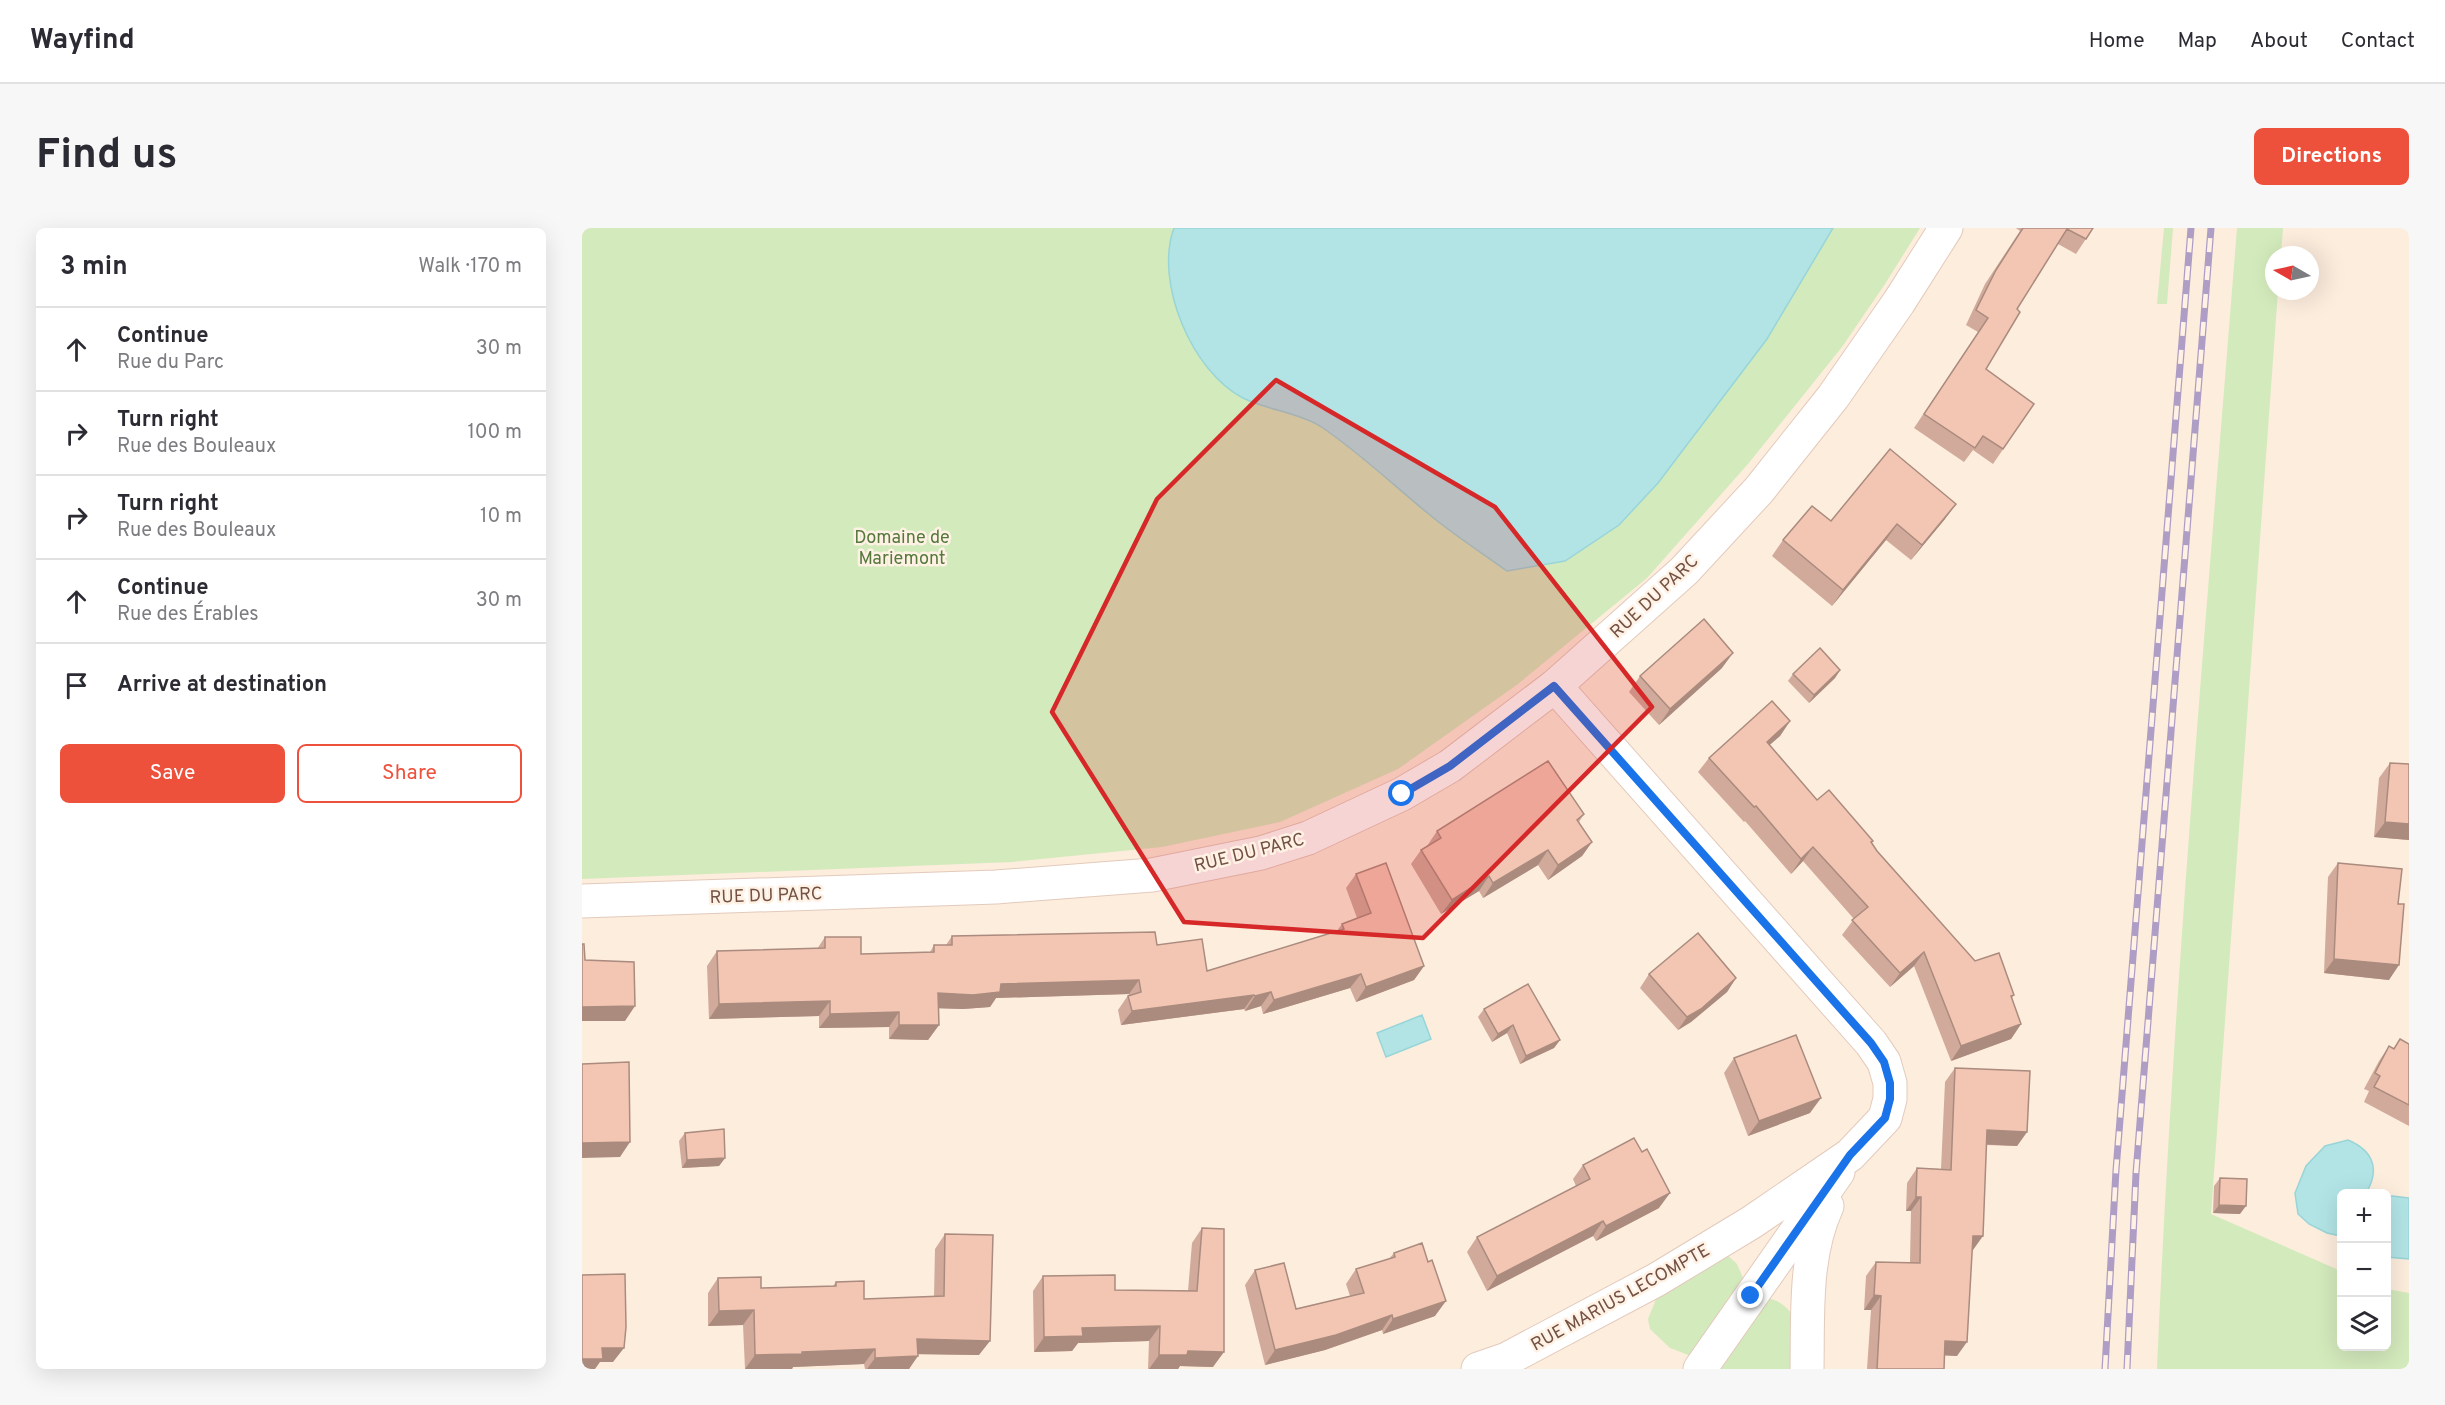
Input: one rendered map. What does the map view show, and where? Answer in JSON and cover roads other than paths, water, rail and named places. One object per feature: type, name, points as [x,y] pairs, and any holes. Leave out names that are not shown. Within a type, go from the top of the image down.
[{"type":"street","name":"RUE DU PARC","points":[[582,901],[996,887],[1152,875],[1227,860],[1308,838],[1402,794],[1450,766],[1554,686],[1684,571],[1759,490],[1833,397],[1899,302],[1946,228]]},
{"type":"street","points":[[1554,686],[1871,1043],[1884,1062],[1890,1083],[1890,1099],[1885,1118],[1850,1155],[1700,1369]]},
{"type":"street","points":[[1806,1369],[1813,1246],[1818,1224],[1850,1155]]},
{"type":"street","name":"RUE MARIUS LECOMPTE","points":[[1478,1369],[1507,1359],[1656,1280],[1729,1236],[1850,1155]]},
{"type":"water","points":[[1174,228],[1833,228],[1767,339],[1658,483],[1619,525],[1565,561],[1507,571],[1458,537],[1320,426],[1302,417],[1243,398],[1225,385],[1208,368],[1193,347],[1174,299],[1169,274],[1169,250]]},
{"type":"water","points":[[1422,1015],[1431,1039],[1386,1057],[1377,1033]]},
{"type":"water","points":[[2348,1140],[2357,1144],[2369,1156],[2373,1169],[2373,1177],[2368,1189],[2337,1189],[2337,1235],[2309,1224],[2298,1214],[2295,1193],[2306,1166],[2325,1146]]},
{"type":"water","points":[[2391,1196],[2409,1198],[2409,1259],[2391,1257]]},
{"type":"railway","points":[[2105,1369],[2116,1170],[2191,228]]},
{"type":"railway","points":[[2127,1369],[2136,1173],[2211,228]]},
{"type":"park label","name":"Domaine de Mariemont","points":[[902,547]]}]
